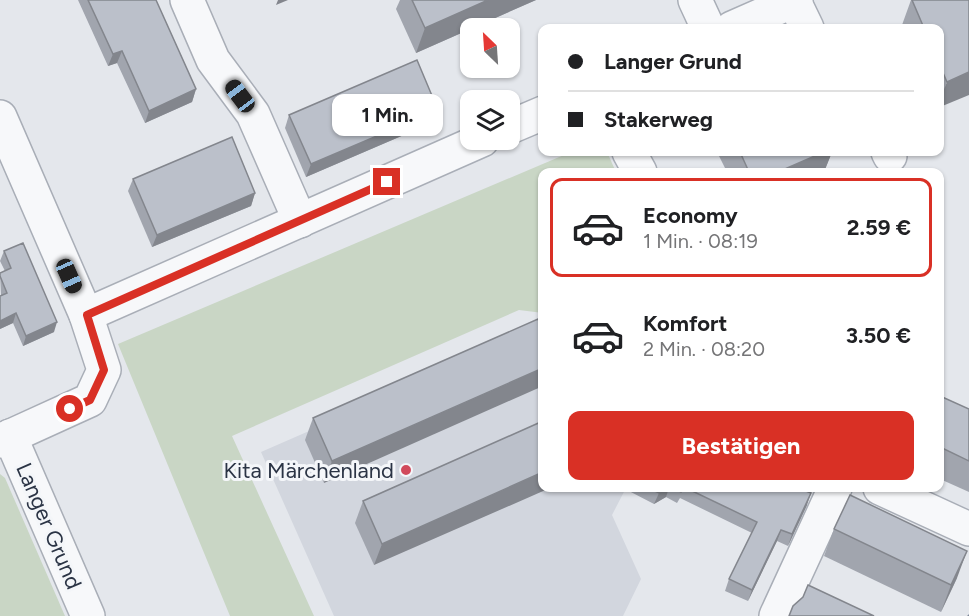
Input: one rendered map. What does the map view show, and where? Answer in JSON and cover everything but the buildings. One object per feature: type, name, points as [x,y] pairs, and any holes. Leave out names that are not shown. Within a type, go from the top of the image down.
[{"type":"street","points":[[187,0],[213,60],[253,114],[300,221]]},
{"type":"street","points":[[695,0],[706,24]]},
{"type":"street","points":[[741,24],[795,0],[805,24]]},
{"type":"street","points":[[520,123],[538,115]]},
{"type":"street","name":"Langer Grund","points":[[0,117],[87,315],[104,370],[90,400],[5,438],[88,616]]},
{"type":"street","points":[[87,315],[460,150]]},
{"type":"street","points":[[776,616],[833,492]]},
{"type":"street","points":[[889,492],[969,529]]},
{"type":"shaded area","name":"Kita Märchenland","points":[[531,334],[538,335],[538,492],[624,492],[612,515],[641,579],[623,616],[334,616],[261,452]]},
{"type":"green space","points":[[562,156],[609,156],[614,168],[538,168],[538,312],[519,310],[232,436],[314,616],[230,616],[118,344]]},
{"type":"green space","points":[[0,474],[5,478],[65,616],[0,616]]},
{"type":"place","name":"Kita Märchenland","points":[[406,470]]},
{"type":"route","points":[[70,409],[90,400],[104,370],[87,315],[387,182]]}]
